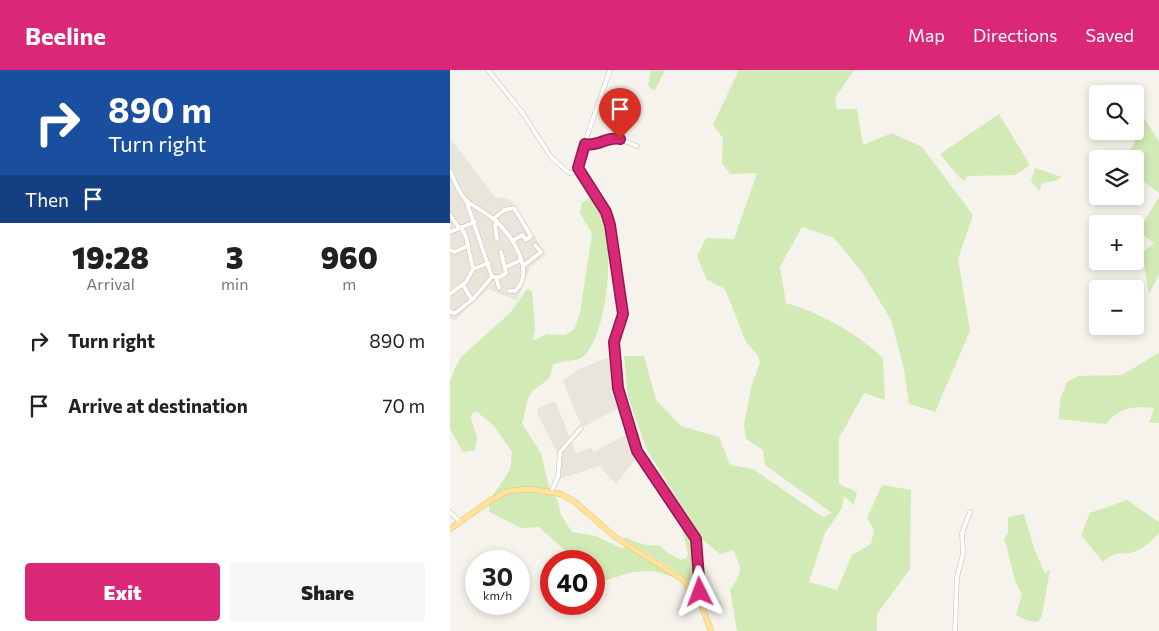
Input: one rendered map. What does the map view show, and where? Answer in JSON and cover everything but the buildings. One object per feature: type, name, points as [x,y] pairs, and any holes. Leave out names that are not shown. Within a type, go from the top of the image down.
[{"type":"main road","points":[[450,529],[491,500],[508,492],[522,489],[561,494],[575,502],[615,537],[676,574],[689,586],[699,600],[711,631]]},
{"type":"street","points":[[488,70],[522,112],[556,163],[569,173],[579,172]]},
{"type":"street","points":[[610,70],[578,163],[579,172],[606,212],[610,225],[623,314],[616,333],[614,356],[622,403],[637,451],[696,539],[699,559],[699,600]]},
{"type":"street","points":[[585,144],[590,145],[616,138],[638,146]]},
{"type":"street","points":[[450,173],[466,200],[499,288]]},
{"type":"street","points":[[466,200],[495,220],[512,241],[521,260],[523,266],[519,287],[515,291],[508,291]]},
{"type":"street","points":[[497,240],[495,220],[504,210],[514,208],[531,236],[526,240],[522,235],[512,241]]},
{"type":"street","points":[[450,214],[460,227],[473,269]]},
{"type":"street","points":[[450,232],[475,222]]},
{"type":"street","points":[[523,266],[541,252],[535,245]]},
{"type":"street","points":[[450,250],[455,252],[467,246]]},
{"type":"street","points":[[450,312],[459,311],[494,277],[504,275],[506,267],[501,252]]},
{"type":"street","points":[[506,267],[521,260]]},
{"type":"street","points":[[450,294],[463,285],[473,269],[489,263]]},
{"type":"street","points":[[463,285],[472,300]]},
{"type":"street","points":[[551,492],[557,481],[560,452],[581,428]]},
{"type":"street","points":[[557,481],[561,494]]},
{"type":"street","points":[[450,512],[460,522]]},
{"type":"street","points":[[955,631],[957,576],[963,554],[962,533],[970,512]]},
{"type":"shaded area","points":[[450,138],[495,197],[510,199],[546,254],[530,267],[517,301],[488,289],[454,321],[450,318]]},
{"type":"shaded area","points":[[612,356],[614,382],[620,407],[585,426],[581,425],[563,381],[579,369]]},
{"type":"shaded area","points":[[555,401],[576,453],[591,448],[594,452],[627,434],[636,459],[616,484],[599,466],[560,479],[558,454],[537,413],[539,407]]},
{"type":"green space","points":[[651,70],[665,70],[655,90],[651,89],[648,85]]},
{"type":"green space","points":[[739,70],[854,70],[835,98],[837,109],[857,109],[863,145],[892,133],[922,147],[973,215],[958,259],[970,331],[935,412],[909,404],[904,369],[891,320],[862,272],[834,238],[802,227],[780,267],[786,303],[813,312],[838,325],[862,340],[883,358],[885,400],[864,393],[839,438],[839,484],[857,492],[854,505],[844,496],[842,508],[825,533],[809,582],[837,590],[852,555],[871,544],[874,530],[867,518],[882,485],[911,490],[910,569],[877,614],[877,631],[737,631],[730,590],[740,571],[736,556],[733,550],[720,554],[702,539],[646,448],[628,397],[624,356],[644,356],[656,400],[681,426],[719,437],[730,465],[753,469],[823,517],[832,513],[765,465],[763,450],[746,439],[744,425],[751,387],[760,363],[758,356],[746,342],[725,289],[707,280],[697,257],[706,238],[734,239],[757,173],[730,174],[722,163],[723,138],[713,125]]},
{"type":"green space","points":[[999,114],[1030,165],[1015,175],[967,176],[965,181],[959,177],[940,154]]},
{"type":"green space","points":[[1144,118],[1159,142],[1159,193],[1144,182],[1144,150],[1130,150],[1134,140],[1144,140]]},
{"type":"green space","points":[[1035,168],[1062,177],[1055,181],[1042,183],[1039,191],[1031,181]]},
{"type":"green space","points":[[590,197],[604,216],[607,231],[608,268],[604,308],[593,342],[585,355],[578,359],[553,365],[549,379],[532,391],[527,402],[522,424],[541,453],[549,487],[558,502],[561,515],[572,532],[596,536],[621,548],[626,547],[675,577],[652,571],[633,572],[605,580],[605,550],[565,550],[539,527],[521,528],[489,512],[491,500],[510,468],[512,452],[493,425],[477,412],[472,413],[471,418],[477,437],[475,450],[463,452],[450,429],[450,382],[461,357],[511,312],[527,289],[532,291],[535,328],[533,341],[547,334],[565,335],[574,330],[580,313],[592,234],[580,213],[582,203]]},
{"type":"green space","points":[[1159,197],[1159,274],[1149,294],[1144,265],[1144,251],[1154,243],[1144,236],[1144,221]]},
{"type":"green space","points":[[1159,353],[1159,423],[1149,423],[1154,408],[1147,407],[1121,411],[1106,424],[1059,419],[1060,400],[1067,382],[1079,376],[1122,375]]},
{"type":"green space","points":[[1127,500],[1159,522],[1159,533],[1151,542],[1140,549],[1128,553],[1115,554],[1103,562],[1081,535],[1090,513]]},
{"type":"green space","points":[[1024,514],[1034,548],[1045,574],[1050,569],[1042,616],[1038,622],[1029,621],[1016,615],[1022,594],[1018,588],[1004,540],[1008,533],[1008,517]]},
{"type":"green space","points":[[681,524],[686,527],[694,542],[698,563],[697,588],[676,571],[623,538],[626,537],[646,545],[660,545],[665,551],[681,560],[686,558],[688,554]]},
{"type":"route","points":[[620,139],[616,138],[590,145],[585,144],[578,168],[606,212],[610,225],[623,314],[614,342],[615,368],[618,388],[628,424],[637,451],[692,530],[696,539],[700,592]]}]
